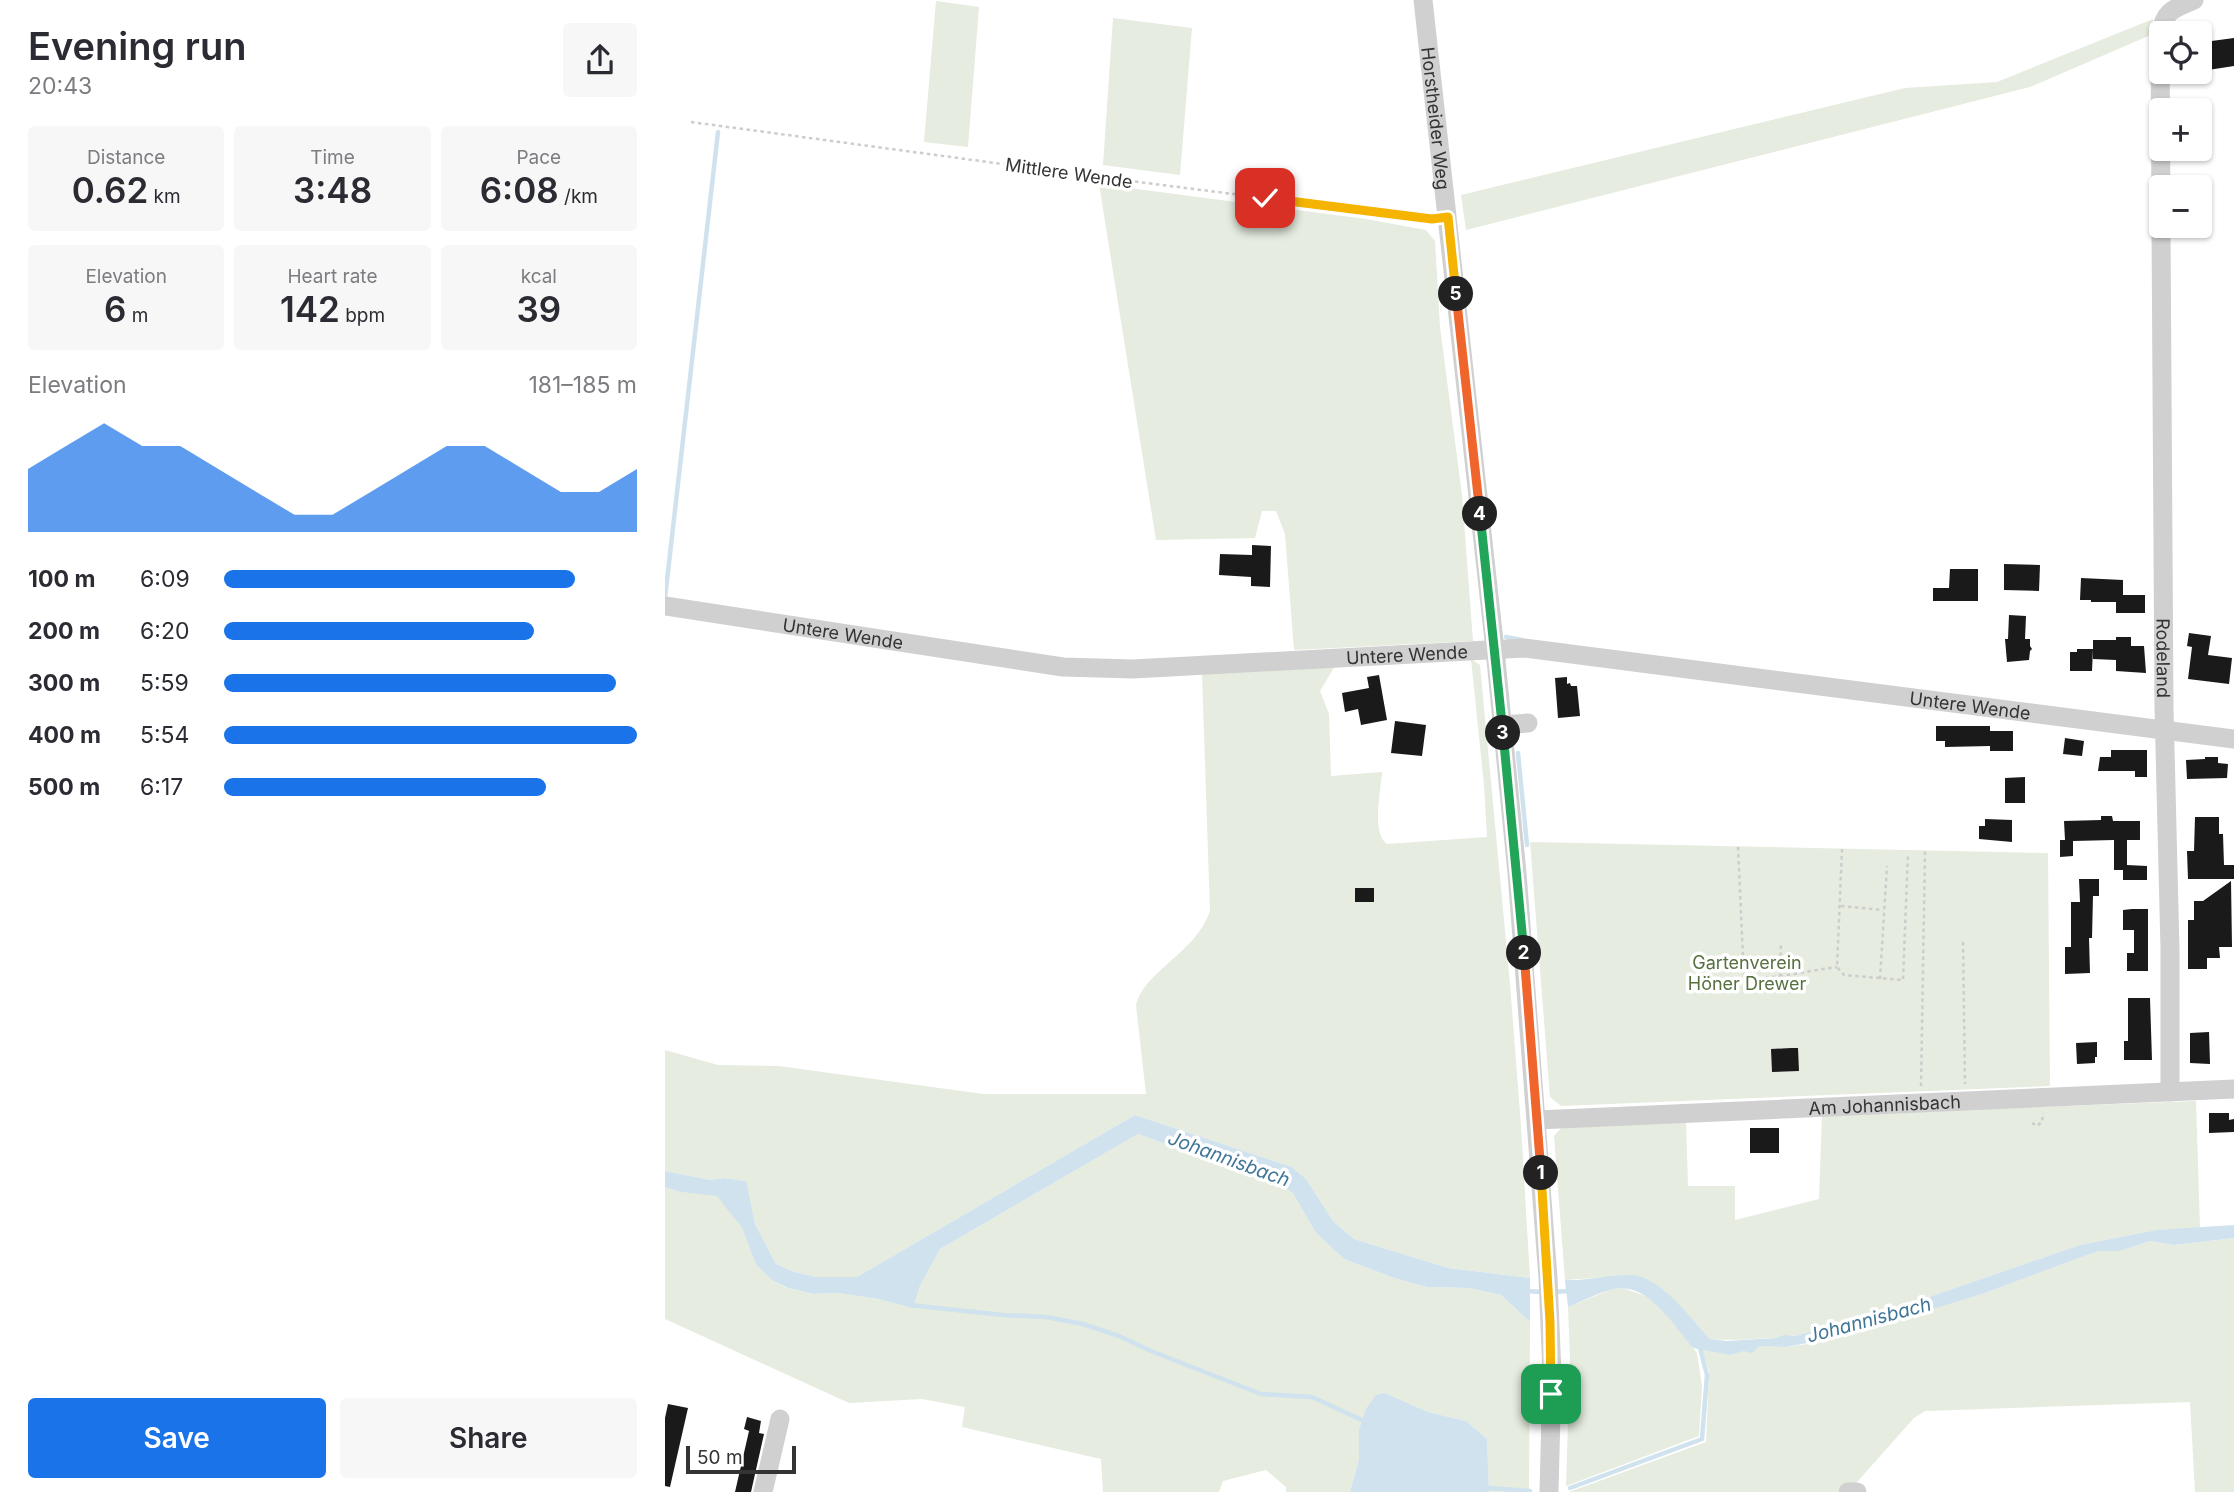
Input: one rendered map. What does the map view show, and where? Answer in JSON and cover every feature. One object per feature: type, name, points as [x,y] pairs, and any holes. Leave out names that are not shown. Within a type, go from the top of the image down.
[{"type":"street","name":"Horstheider Weg","points":[[1423,0],[1495,650],[1537,1120],[1552,1374],[1549,1492]]},
{"type":"street","points":[[2161,175],[2160,34],[2163,19],[2171,10],[2195,0]]},
{"type":"street","name":"Rodeland","points":[[2161,238],[2170,1092]]},
{"type":"street","name":"Untere Wende","points":[[665,606],[1063,667],[1133,669],[1524,648],[1579,664],[2234,739]]},
{"type":"street","points":[[1502,725],[1528,723]]},
{"type":"street","name":"Am Johannisbach","points":[[1537,1120],[2234,1089]]},
{"type":"street","points":[[763,1492],[780,1419]]},
{"type":"street","points":[[1848,1492],[1857,1492]]},
{"type":"path","name":"Mittlere Wende","points":[[691,122],[1432,219],[1448,217]]},
{"type":"path","points":[[1738,847],[1744,979],[1780,977],[1837,967]]},
{"type":"path","points":[[1842,849],[1837,967],[1844,975],[1879,979],[1903,980],[1907,853]]},
{"type":"path","points":[[1921,1103],[1925,850]]},
{"type":"path","points":[[1879,979],[1887,866]]},
{"type":"path","points":[[1841,906],[1885,910]]},
{"type":"path","points":[[1780,977],[1781,942]]},
{"type":"path","points":[[1963,942],[1965,1101]]},
{"type":"path","points":[[2032,1123],[2037,1126],[2042,1122],[2043,1112]]},
{"type":"green space","points":[[936,1],[979,7],[968,147],[924,142]]},
{"type":"green space","points":[[1113,18],[1192,28],[1180,175],[1103,165]]},
{"type":"green space","points":[[2153,19],[2149,21],[2149,36],[2030,87],[1466,230],[1461,195],[1905,88],[1997,82]]},
{"type":"green space","points":[[1099,184],[1366,219],[1426,230],[1435,241],[1440,327],[1462,495],[1473,641],[1294,650],[1285,534],[1276,511],[1262,511],[1255,538],[1156,540]]},
{"type":"green space","points":[[1471,659],[1480,665],[1510,984],[1530,1278],[1448,1268],[1354,1239],[1333,1221],[1306,1179],[1292,1167],[1135,1115],[857,1277],[817,1277],[794,1272],[776,1264],[755,1224],[745,1181],[725,1178],[710,1180],[665,1171],[665,1050],[718,1065],[779,1066],[983,1094],[1146,1094],[1136,1005],[1149,982],[1194,939],[1210,911],[1202,674],[1335,666],[1320,691],[1329,714],[1331,776],[1382,772],[1378,821],[1379,831],[1387,844],[1487,837]]},
{"type":"green space","name":"Gartenverein Höner Drewer","points":[[1530,842],[2048,853],[2050,1086],[1561,1106],[1550,1097]]},
{"type":"green space","points":[[2196,1101],[2200,1229],[2156,1230],[2080,1245],[1897,1308],[1795,1336],[1776,1338],[1710,1339],[1666,1292],[1610,1277],[1565,1280],[1554,1136],[1563,1126],[1686,1121],[1688,1186],[1735,1186],[1735,1220],[1819,1199],[1822,1115]]},
{"type":"green space","points":[[1138,1134],[1283,1186],[1293,1192],[1316,1233],[1344,1259],[1427,1287],[1469,1288],[1501,1295],[1530,1322],[1529,1492],[1489,1492],[1487,1439],[1466,1421],[1428,1412],[1385,1393],[1359,1430],[1359,1459],[1350,1492],[1286,1492],[1286,1487],[1266,1470],[1223,1481],[1219,1492],[1103,1492],[1101,1459],[962,1427],[965,1407],[922,1399],[849,1403],[665,1319],[665,1187],[680,1192],[717,1195],[742,1228],[756,1265],[772,1280],[787,1288],[813,1294],[838,1293],[878,1299],[913,1308],[920,1286],[940,1249]]},
{"type":"green space","points":[[2234,1238],[2234,1492],[2195,1492],[2190,1402],[1925,1411],[1914,1418],[1850,1490],[1569,1492],[1706,1442],[1709,1371],[1702,1349],[1730,1355],[1759,1346],[1786,1347],[1822,1342],[1982,1294],[2098,1251],[2120,1251],[2150,1241],[2174,1245]]},
{"type":"green space","points":[[1623,1288],[1645,1296],[1660,1307],[1697,1353],[1702,1386],[1699,1436],[1566,1486],[1570,1359],[1568,1307],[1612,1289]]},
{"type":"water","points":[[1135,1115],[1292,1167],[1306,1179],[1333,1221],[1354,1239],[1448,1268],[1530,1278],[1530,1322],[1501,1295],[1469,1288],[1427,1287],[1344,1259],[1316,1233],[1293,1193],[1283,1186],[1138,1134],[940,1249],[920,1286],[913,1308],[878,1299],[838,1293],[813,1294],[788,1288],[772,1280],[756,1265],[742,1228],[717,1196],[680,1192],[665,1187],[665,1171],[710,1180],[724,1178],[746,1181],[755,1224],[776,1264],[794,1272],[817,1277],[857,1277]]},
{"type":"water","points":[[2234,1225],[2234,1238],[2174,1245],[2150,1241],[2120,1251],[2098,1251],[1982,1294],[1845,1336],[1786,1347],[1759,1346],[1752,1353],[1744,1351],[1730,1355],[1693,1348],[1660,1308],[1638,1292],[1627,1289],[1608,1290],[1568,1307],[1565,1280],[1622,1275],[1641,1277],[1674,1299],[1710,1339],[1727,1341],[1776,1338],[1784,1335],[1795,1336],[1897,1308],[2080,1245],[2156,1230]]},
{"type":"water","points":[[1385,1393],[1428,1412],[1466,1421],[1487,1439],[1489,1492],[1350,1492],[1359,1459],[1359,1430],[1366,1409],[1376,1395]]},
{"type":"building","points":[[2234,38],[2234,66],[2212,69],[2212,41]]},
{"type":"building","points":[[1252,545],[1271,546],[1270,587],[1251,586],[1251,577],[1219,575],[1220,554],[1252,555]]},
{"type":"building","points":[[2004,564],[2040,565],[2039,591],[2004,590]]},
{"type":"building","points":[[1950,569],[1978,569],[1978,601],[1933,601],[1933,588],[1949,588]]},
{"type":"building","points":[[2081,578],[2123,580],[2123,595],[2145,595],[2145,613],[2116,613],[2116,602],[2080,600]]},
{"type":"building","points":[[2009,615],[2026,616],[2025,639],[2030,639],[2032,649],[2029,660],[2007,662],[2005,639],[2008,639]]},
{"type":"building","points":[[2189,633],[2211,636],[2208,655],[2232,658],[2229,684],[2188,679],[2192,647],[2187,646]]},
{"type":"building","points":[[2116,637],[2131,637],[2131,646],[2144,646],[2146,673],[2116,671],[2116,660],[2093,659],[2093,640],[2116,640]]},
{"type":"building","points":[[2077,649],[2093,649],[2092,671],[2070,671],[2070,652],[2077,652]]},
{"type":"building","points":[[1379,675],[1387,720],[1361,725],[1358,709],[1345,712],[1342,693],[1369,688],[1367,677]]},
{"type":"building","points":[[1567,677],[1567,684],[1577,686],[1580,716],[1558,718],[1555,678]]},
{"type":"building","points":[[1395,721],[1426,725],[1422,756],[1391,753]]},
{"type":"building","points":[[1936,726],[1990,726],[1990,731],[2013,731],[2013,751],[1990,751],[1990,746],[1945,747],[1945,741],[1936,741]]},
{"type":"building","points":[[2065,738],[2084,741],[2082,756],[2063,754]]},
{"type":"building","points":[[2111,750],[2147,750],[2147,777],[2135,777],[2135,771],[2098,771],[2100,757],[2111,757]]},
{"type":"building","points":[[2218,757],[2218,763],[2228,764],[2227,778],[2187,779],[2186,760]]},
{"type":"building","points":[[2025,777],[2025,803],[2005,803],[2005,778]]},
{"type":"building","points":[[2101,816],[2112,816],[2113,821],[2140,821],[2140,840],[2127,840],[2127,865],[2147,866],[2147,880],[2123,880],[2123,870],[2114,870],[2114,840],[2073,841],[2073,856],[2060,857],[2060,840],[2065,840],[2064,821],[2101,820]]},
{"type":"building","points":[[2195,817],[2219,817],[2219,834],[2223,834],[2224,865],[2234,865],[2234,879],[2188,879],[2187,851],[2194,851]]},
{"type":"building","points":[[1985,819],[2012,820],[2012,842],[1979,839],[1979,826],[1985,826]]},
{"type":"building","points":[[2079,879],[2099,879],[2099,896],[2093,896],[2092,938],[2089,938],[2090,973],[2065,974],[2065,947],[2071,947],[2071,902],[2080,902]]},
{"type":"building","points":[[2231,881],[2232,947],[2219,947],[2220,958],[2207,958],[2207,969],[2188,969],[2188,920],[2194,920],[2194,901],[2203,901]]},
{"type":"building","points":[[1355,888],[1374,888],[1374,902],[1355,902]]},
{"type":"building","points":[[2148,909],[2148,971],[2127,971],[2127,953],[2134,953],[2134,930],[2123,930],[2123,910]]},
{"type":"building","points":[[2128,998],[2150,998],[2152,1060],[2124,1060],[2124,1041],[2128,1041]]},
{"type":"building","points":[[2209,1032],[2210,1064],[2190,1063],[2190,1033]]},
{"type":"building","points":[[2097,1042],[2095,1063],[2077,1064],[2076,1043]]},
{"type":"building","points":[[1798,1048],[1799,1071],[1772,1072],[1771,1049]]},
{"type":"building","points":[[2209,1113],[2229,1113],[2229,1120],[2234,1119],[2234,1132],[2209,1133]]},
{"type":"building","points":[[1750,1128],[1779,1128],[1779,1153],[1750,1153]]},
{"type":"building","points":[[668,1404],[688,1408],[670,1487],[665,1486],[665,1418]]},
{"type":"building","points":[[747,1417],[761,1421],[759,1433],[764,1434],[751,1492],[735,1492],[749,1431],[752,1432],[744,1429]]},
{"type":"waterway","points":[[665,598],[718,132]]},
{"type":"waterway","points":[[1506,637],[1522,640]]},
{"type":"waterway","points":[[1518,753],[1527,845]]},
{"type":"waterway","name":"Johannisbach","points":[[1524,1291],[1543,1292]]},
{"type":"waterway","name":"Johannisbach","points":[[1552,1292],[1571,1291]]},
{"type":"waterway","points":[[909,1305],[1046,1317],[1083,1324],[1261,1394],[1312,1397],[1366,1422]]},
{"type":"waterway","points":[[1570,1488],[1702,1439],[1707,1375],[1699,1344]]},
{"type":"waterway","points":[[1485,1486],[1530,1491]]},
{"type":"route","points":[[1265,198],[1432,219],[1448,217],[1517,873],[1548,1278],[1551,1394]]}]
